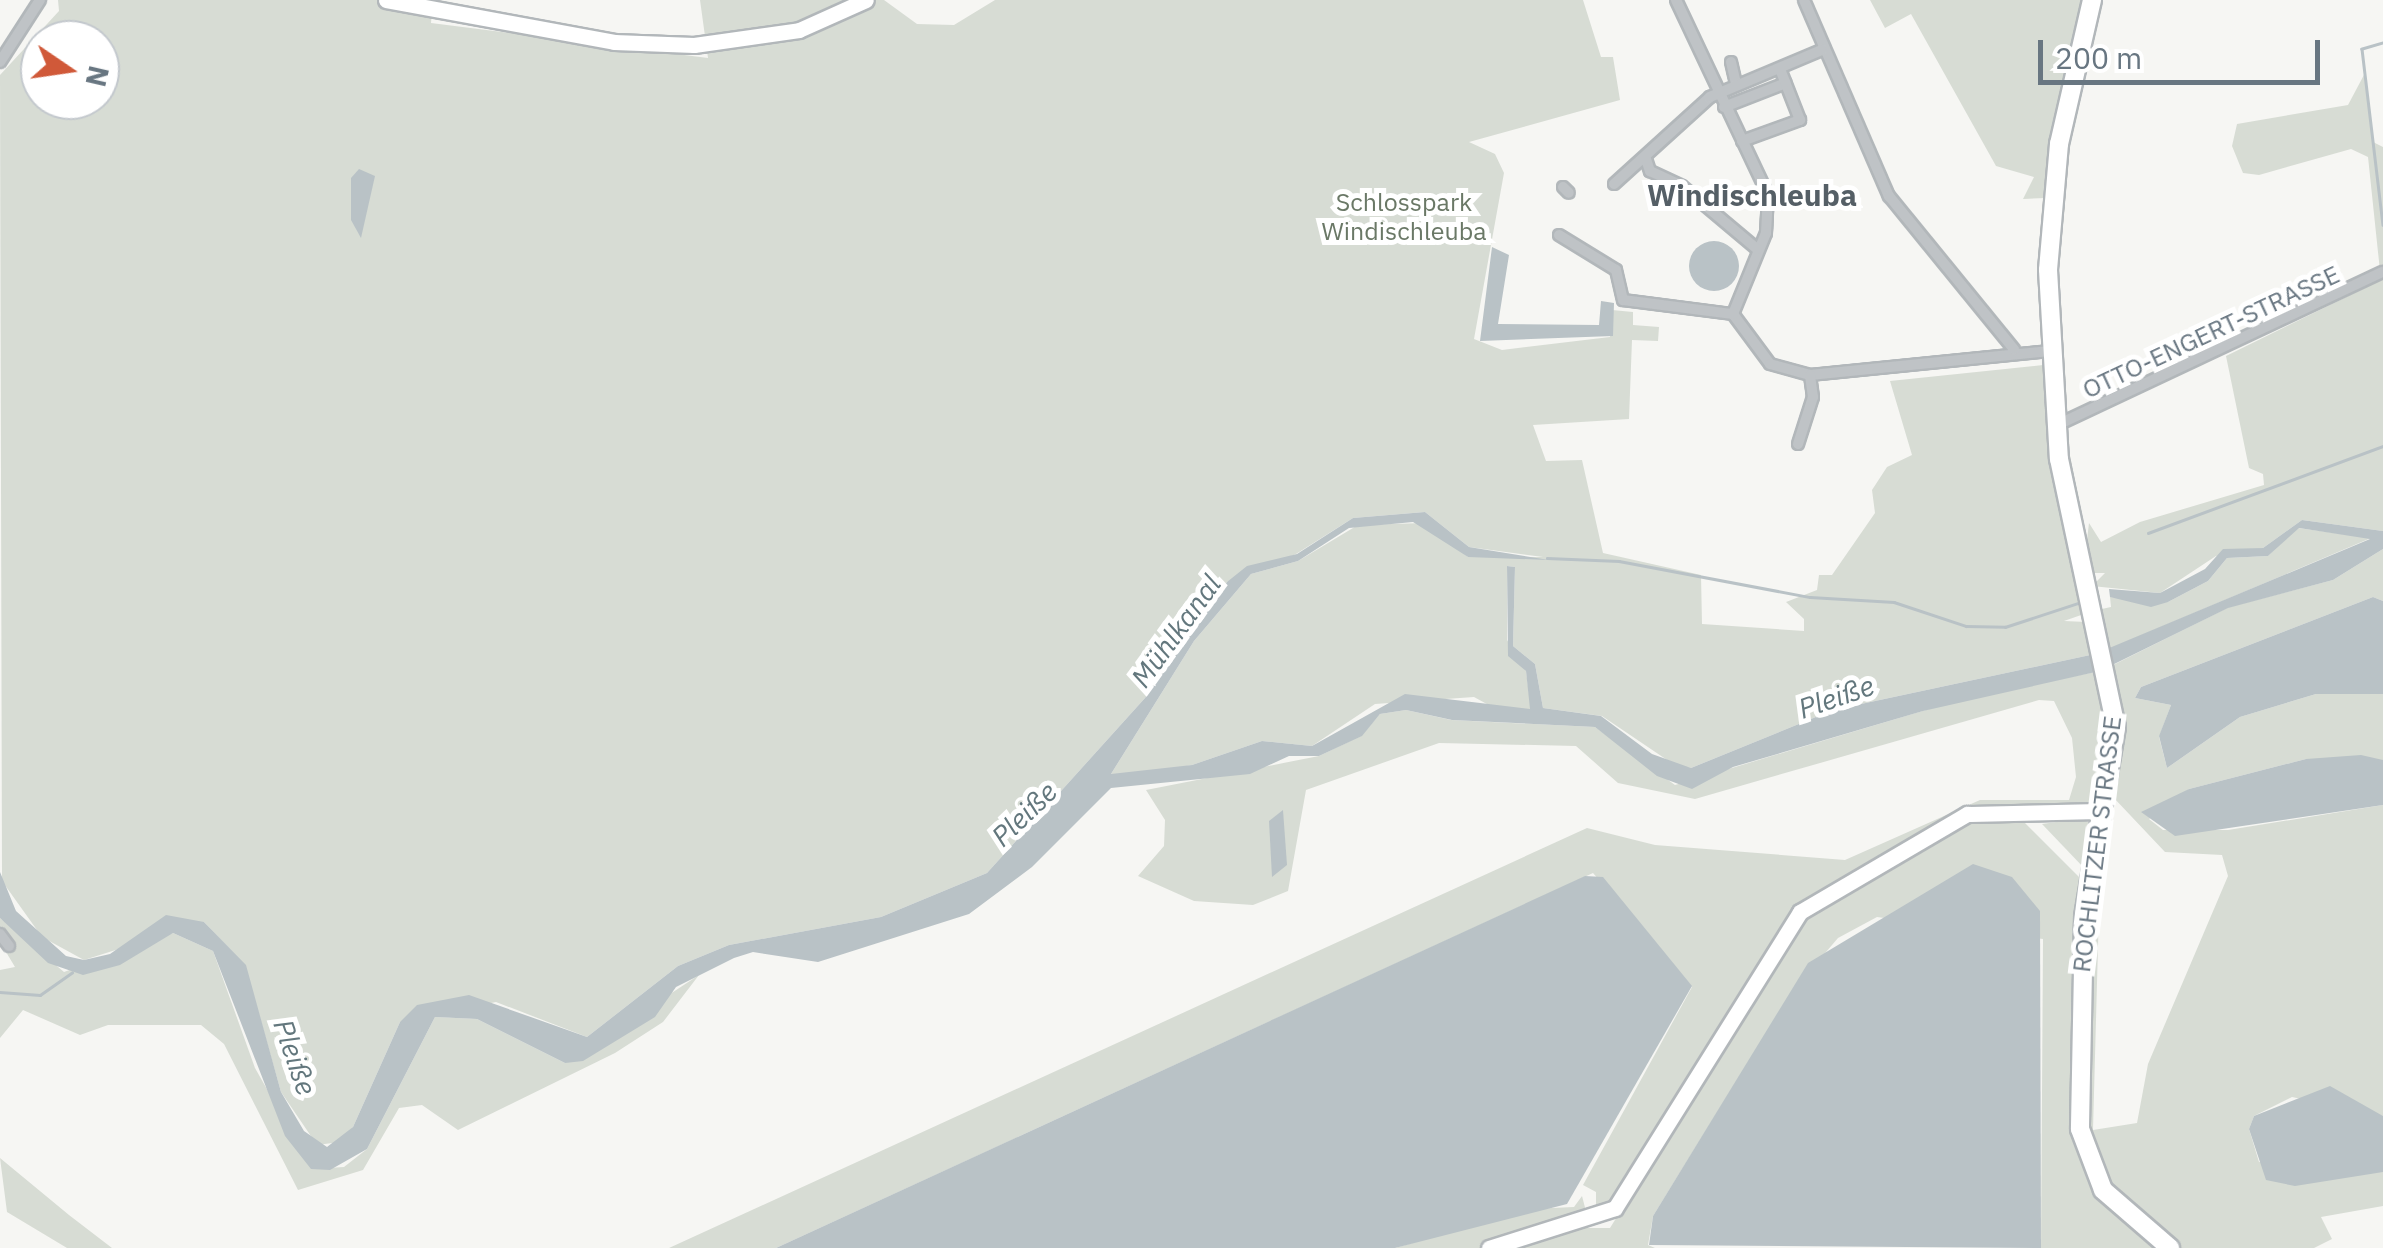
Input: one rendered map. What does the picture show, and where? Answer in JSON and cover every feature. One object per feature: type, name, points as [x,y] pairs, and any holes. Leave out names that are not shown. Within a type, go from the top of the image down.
[{"type":"main road","points":[[386,0],[614,42],[694,45],[799,30],[866,0]]},
{"type":"main road","name":"ROCHLITZER STRASSE","points":[[2092,0],[2054,178],[2050,351],[2055,426],[2116,727],[2084,917],[2080,1128],[2102,1190],[2170,1248]]},
{"type":"main road","points":[[1488,1248],[1530,1231],[1595,1221],[1622,1200],[1774,942],[1800,912],[1967,814],[2102,811]]},
{"type":"street","points":[[0,62],[40,0]]},
{"type":"street","points":[[1676,0],[1716,94],[1768,195],[1758,249],[1733,314]]},
{"type":"street","points":[[1804,0],[1822,50],[1889,196],[2014,349]]},
{"type":"street","points":[[1614,184],[1716,94],[1822,50]]},
{"type":"street","points":[[1731,62],[1736,84]]},
{"type":"street","points":[[1742,141],[1800,120],[1780,69]]},
{"type":"street","points":[[1724,107],[1786,84]]},
{"type":"street","points":[[1646,159],[1650,171],[1682,186],[1758,249]]},
{"type":"street","points":[[1558,235],[1616,270],[1623,300],[1733,314],[1770,364],[1810,375],[2014,349],[2050,351]]},
{"type":"street","name":"OTTO-ENGERT-STRASSE","points":[[2055,426],[2383,272]]},
{"type":"street","points":[[1798,444],[1814,397],[1810,375]]},
{"type":"street","points":[[0,934],[9,946]]},
{"type":"green space","name":"Schlosspark Windischleuba","points":[[58,0],[433,0],[431,23],[708,58],[700,0],[884,0],[917,24],[954,25],[995,0],[1583,0],[1601,57],[1613,57],[1620,100],[1469,142],[1495,154],[1504,173],[1474,339],[1502,350],[1610,337],[1612,310],[1633,312],[1633,325],[1659,327],[1658,341],[1632,340],[1629,419],[1533,425],[1546,461],[1582,460],[1603,553],[1701,575],[1702,624],[1804,631],[1804,619],[1786,602],[1817,590],[1819,575],[1832,575],[1875,513],[1872,490],[1887,467],[1912,455],[1890,381],[2043,365],[2084,614],[2064,621],[2086,622],[2095,654],[1833,710],[1691,768],[1676,766],[1602,716],[1543,708],[1535,664],[1513,646],[1515,567],[1507,566],[1507,640],[1526,671],[1531,709],[1496,709],[1474,697],[1375,704],[1312,746],[1262,741],[1192,765],[1120,779],[1111,774],[1194,641],[1251,574],[1298,561],[1358,525],[1424,523],[1468,557],[1543,557],[1469,547],[1425,512],[1353,518],[1296,554],[1227,582],[1145,698],[987,873],[881,917],[729,945],[678,966],[587,1037],[496,1002],[400,1022],[353,1127],[340,1142],[317,1145],[281,1092],[245,965],[204,922],[84,960],[42,937],[2,881],[0,75],[20,53],[20,120],[120,120],[120,20],[51,20],[59,11]]},
{"type":"green space","points":[[1870,0],[2086,0],[2046,198],[2023,199],[2034,177],[1996,166],[1911,14],[1885,28]]},
{"type":"green space","points":[[2365,73],[2373,142],[2383,147],[2380,271],[2368,157],[2351,149],[2259,175],[2243,173],[2232,146],[2237,124],[2348,105]]},
{"type":"green space","points":[[2383,279],[2383,531],[2302,520],[2263,548],[2216,556],[2160,593],[2092,586],[2105,573],[2090,573],[2065,431],[2087,540],[2089,523],[2101,542],[2140,522],[2264,485],[2263,474],[2249,468],[2226,356]]},
{"type":"green space","points":[[2298,528],[2371,538],[2109,649],[2097,610],[2111,607],[2110,597],[2168,602],[2208,581],[2227,558],[2268,556]]},
{"type":"green space","points":[[2383,549],[2383,601],[2373,597],[2141,687],[2135,698],[2171,705],[2159,737],[2167,768],[2240,717],[2316,694],[2383,694],[2383,760],[2306,759],[2189,789],[2149,819],[2163,830],[2228,830],[2383,805],[2383,1116],[2292,1097],[2254,1116],[2249,1129],[2259,1162],[2383,1172],[2383,1206],[2321,1217],[2332,1239],[2314,1248],[2041,1248],[2043,939],[1877,917],[1838,938],[1791,993],[1653,1216],[1648,1245],[1655,1248],[1395,1248],[1530,1209],[1574,1207],[1582,1196],[1588,1219],[1575,1228],[1610,1228],[1806,913],[1971,820],[2022,820],[2082,880],[2073,1125],[2100,1199],[2146,1238],[2088,1148],[2088,930],[2100,873],[2093,1130],[2137,1123],[2148,1064],[2228,876],[2222,855],[2165,852],[2113,797],[2124,733],[2113,665],[2229,607],[2333,580]]},
{"type":"green space","points":[[2100,671],[2110,717],[2096,799],[2076,808],[1951,817],[1788,917],[1621,1196],[1596,1214],[1596,1192],[1583,1185],[1692,987],[1593,873],[776,1248],[669,1248],[1587,828],[1655,845],[1845,860],[1980,800],[2069,800],[2076,777],[2072,738],[2054,701],[2039,700],[1695,799],[1618,783],[1576,746],[1439,743],[1306,790],[1288,891],[1253,905],[1194,901],[1138,876],[1164,846],[1165,820],[1146,790],[1319,756],[1361,736],[1380,714],[1406,710],[1451,720],[1595,727],[1675,785],[1966,698]]},
{"type":"green space","points":[[2085,818],[2092,827],[2085,869],[2042,824]]},
{"type":"green space","points":[[0,918],[64,972],[173,933],[213,951],[255,1068],[312,1169],[344,1167],[367,1149],[435,1017],[477,1019],[565,1063],[699,975],[663,1022],[615,1053],[458,1130],[422,1105],[399,1108],[363,1170],[298,1190],[224,1044],[201,1025],[108,1025],[80,1035],[23,1010],[0,1038],[0,970],[15,967],[0,942]]},
{"type":"green space","points":[[0,1158],[112,1248],[67,1248],[7,1212]]},
{"type":"shaded area","points":[[359,169],[375,176],[361,238],[351,220],[351,178]]},
{"type":"shaded area","points":[[1714,241],[1732,248],[1739,266],[1732,284],[1714,291],[1696,284],[1689,266],[1696,248]]},
{"type":"shaded area","points":[[1492,247],[1509,255],[1498,324],[1599,325],[1601,301],[1614,303],[1613,336],[1480,341]]},
{"type":"shaded area","points":[[1425,512],[1469,547],[1549,560],[1468,557],[1413,522],[1349,528],[1298,561],[1251,574],[1194,641],[1111,774],[1192,765],[1262,741],[1312,746],[1405,694],[1530,709],[1526,671],[1508,656],[1507,566],[1515,567],[1513,646],[1535,664],[1543,708],[1601,716],[1652,754],[1691,768],[1833,710],[2095,654],[2370,539],[2299,528],[2268,556],[2227,558],[2208,581],[2168,602],[2151,607],[2110,597],[2109,589],[2160,593],[2205,569],[2223,549],[2263,548],[2302,520],[2383,531],[2383,549],[2333,580],[2228,608],[2100,671],[1923,711],[1733,767],[1692,789],[1657,776],[1595,727],[1452,720],[1406,710],[1380,714],[1362,736],[1319,756],[1289,756],[1250,774],[1111,788],[1032,867],[969,914],[818,962],[753,952],[734,958],[676,987],[655,1017],[583,1061],[565,1063],[477,1019],[435,1017],[367,1149],[330,1170],[311,1169],[285,1136],[213,951],[173,933],[120,965],[83,975],[48,963],[0,918],[0,872],[16,911],[66,956],[84,960],[110,954],[166,915],[204,922],[246,965],[281,1092],[304,1131],[327,1147],[353,1127],[400,1022],[417,1005],[469,995],[587,1037],[678,966],[729,945],[881,917],[987,873],[1145,698],[1227,582],[1247,566],[1297,554],[1353,518]]},
{"type":"shaded area","points":[[2373,597],[2383,601],[2383,694],[2316,694],[2240,717],[2167,768],[2159,736],[2171,705],[2135,698],[2141,687]]},
{"type":"shaded area","points":[[2361,755],[2383,760],[2383,805],[2175,836],[2141,812],[2189,789],[2306,759]]},
{"type":"shaded area","points":[[1283,810],[1287,865],[1272,877],[1269,821]]},
{"type":"shaded area","points":[[1973,864],[2012,877],[2040,911],[2041,1248],[1649,1245],[1653,1216],[1808,963]]},
{"type":"shaded area","points":[[1585,876],[1603,877],[1692,986],[1567,1204],[1395,1248],[776,1248]]},
{"type":"shaded area","points":[[2330,1086],[2383,1116],[2383,1172],[2295,1186],[2266,1180],[2249,1129],[2254,1116]]},
{"type":"waterway","points":[[2383,43],[2362,49],[2383,225]]},
{"type":"waterway","points":[[2148,533],[2383,446]]},
{"type":"waterway","points":[[1547,558],[1619,561],[1810,597],[1894,602],[1966,626],[2005,627],[2081,602]]},
{"type":"waterway","points":[[0,992],[40,995],[72,973]]},
{"type":"district","name":"Windischleuba","points":[[1752,195]]},
{"type":"water label","name":"Mühlkanal","points":[[1176,631]]},
{"type":"water label","name":"Pleiße","points":[[1836,697]]},
{"type":"water label","name":"Pleiße","points":[[1024,814]]},
{"type":"water label","name":"Pleiße","points":[[295,1057]]}]
